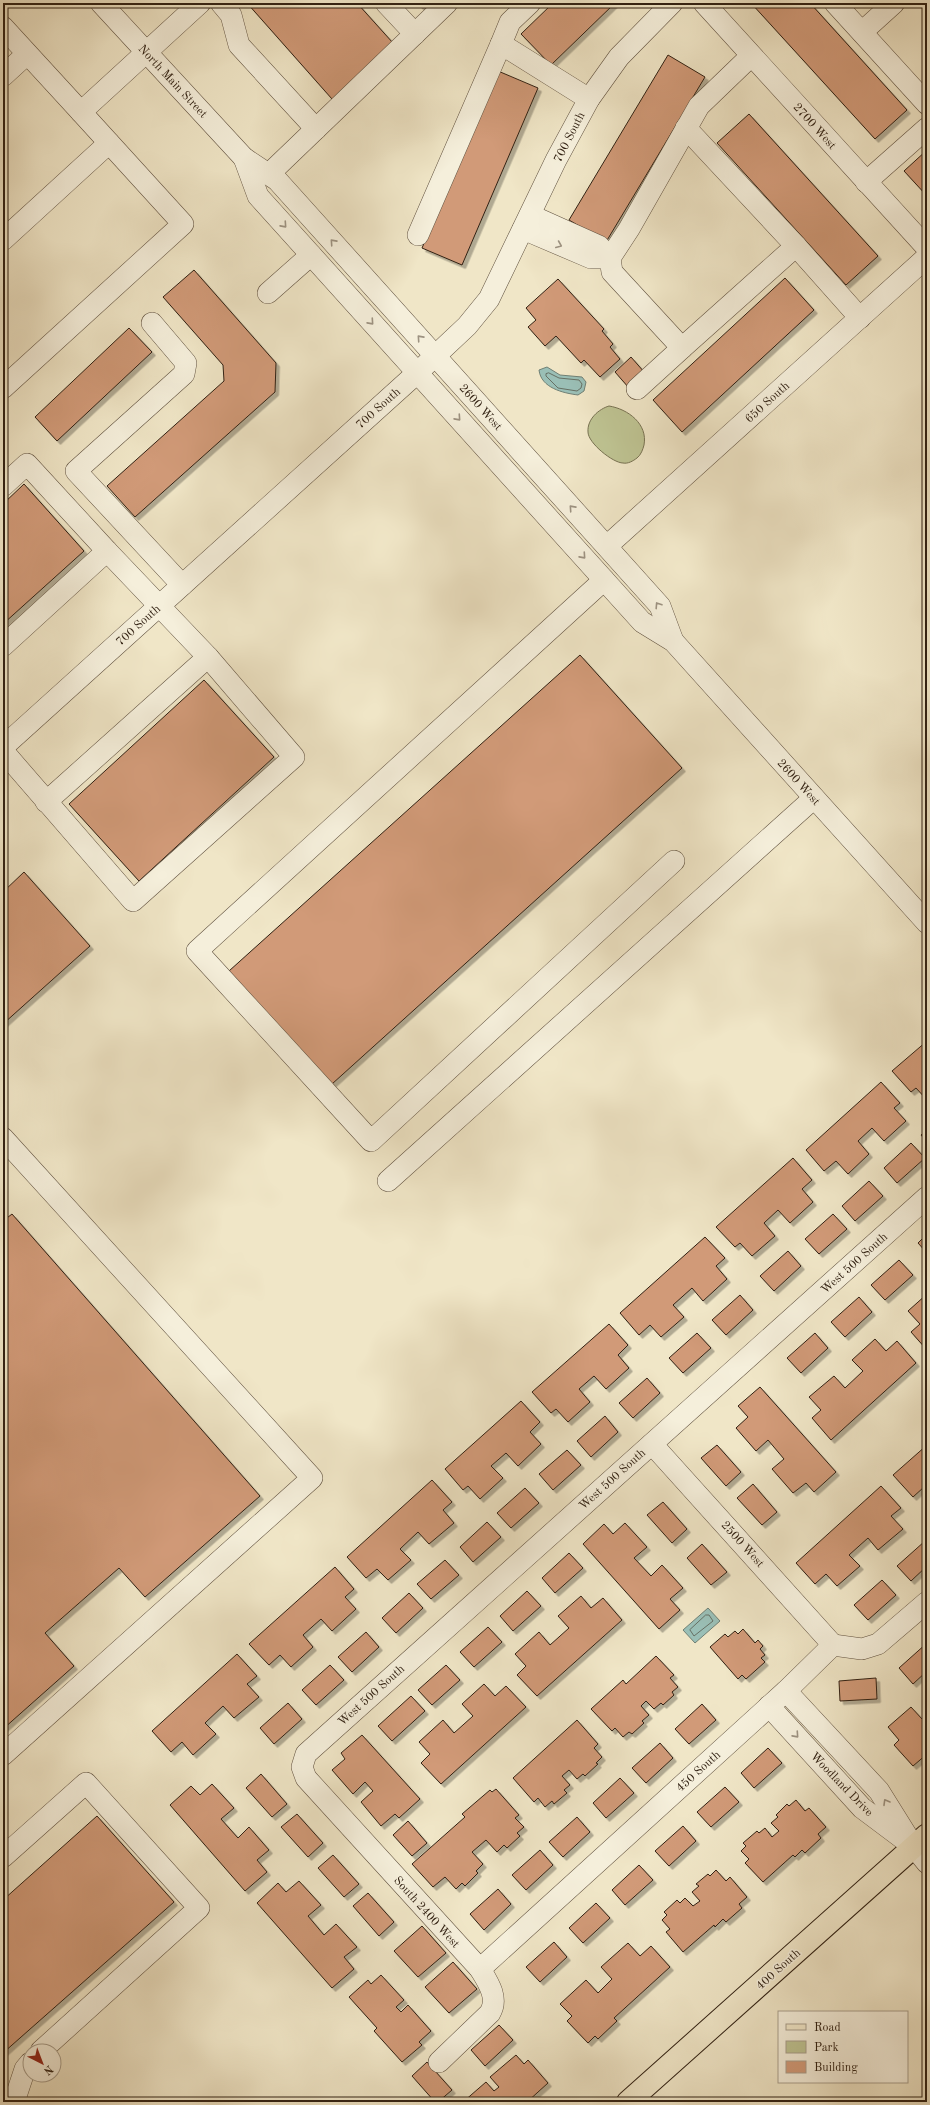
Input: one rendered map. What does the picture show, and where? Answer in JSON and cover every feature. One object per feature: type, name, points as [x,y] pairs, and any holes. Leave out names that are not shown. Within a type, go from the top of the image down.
[{"type":"main road","name":"400 South","points":[[628,2102],[922,1848]]},
{"type":"street","name":"North Main Street","points":[[101,3],[244,158],[273,177]]},
{"type":"street","points":[[81,112],[200,3]]},
{"type":"street","points":[[221,3],[231,15],[239,45],[316,129]]},
{"type":"street","points":[[386,3],[415,34]]},
{"type":"street","points":[[273,177],[316,129],[447,3]]},
{"type":"street","points":[[418,235],[510,22],[530,3]]},
{"type":"street","name":"700 South","points":[[3,747],[417,373],[467,326],[489,299],[556,160],[589,99],[623,53],[672,3]]},
{"type":"street","name":"2700 West","points":[[704,3],[927,248]]},
{"type":"street","points":[[835,3],[927,104]]},
{"type":"street","points":[[862,32],[894,3]]},
{"type":"street","points":[[3,27],[183,224],[3,388]]},
{"type":"street","points":[[501,44],[589,99]]},
{"type":"street","points":[[3,76],[27,54]]},
{"type":"street","points":[[610,258],[629,229],[699,106],[751,56]]},
{"type":"street","points":[[686,128],[796,246],[860,318]]},
{"type":"street","points":[[866,182],[927,128]]},
{"type":"street","points":[[3,240],[109,143]]},
{"type":"street","name":"North Main Street","points":[[244,158],[258,196]]},
{"type":"street","name":"2600 West","points":[[273,177],[660,606],[673,641]]},
{"type":"street","name":"2600 West","points":[[258,196],[642,622],[673,641],[927,923]]},
{"type":"street","points":[[527,222],[599,246],[610,258],[612,272],[682,348]]},
{"type":"street","points":[[637,389],[796,246]]},
{"type":"street","points":[[268,293],[311,255]]},
{"type":"street","name":"650 South","points":[[607,546],[927,257]]},
{"type":"street","points":[[152,323],[186,363],[184,374],[76,471],[182,585]]},
{"type":"street","points":[[3,486],[27,464],[158,607],[208,657],[294,757],[133,901],[3,751]]},
{"type":"street","points":[[3,646],[108,551]]},
{"type":"street","points":[[604,580],[197,951],[371,1141],[674,861]]},
{"type":"street","points":[[46,802],[208,657]]},
{"type":"street","points":[[388,1182],[814,798]]},
{"type":"street","points":[[3,1138],[312,1478],[3,1755]]},
{"type":"street","name":"West 500 South","points":[[302,1763],[311,1748],[927,1198]]},
{"type":"street","name":"2500 West","points":[[652,1444],[834,1645]]},
{"type":"street","points":[[834,1645],[862,1649],[878,1644],[927,1602]]},
{"type":"street","name":"450 South","points":[[480,1969],[786,1691],[834,1645]]},
{"type":"street","name":"Woodland Drive","points":[[786,1691],[879,1791],[922,1848]]},
{"type":"street","name":"Woodland Drive","points":[[769,1706],[862,1808],[922,1848]]},
{"type":"street","points":[[825,1768],[843,1752]]},
{"type":"street","name":"South 2400 West","points":[[302,1763],[303,1772],[306,1778],[480,1969],[490,1985],[494,2003],[492,2010],[438,2062]]},
{"type":"street","points":[[3,1857],[86,1783],[199,1908],[50,2043]]},
{"type":"street","points":[[14,2102],[22,2078]]},
{"type":"green space","points":[[609,406],[623,410],[629,414],[640,424],[643,430],[644,445],[641,454],[630,462],[623,463],[613,460],[596,447],[589,436],[588,427],[594,415]]},
{"type":"water","points":[[547,367],[560,375],[582,377],[586,382],[584,391],[578,395],[572,394],[560,391],[548,385],[541,376],[539,370]]},
{"type":"water","points":[[708,1608],[720,1621],[695,1643],[683,1630]]},
{"type":"building","points":[[247,3],[357,3],[393,43],[332,99]]},
{"type":"building","points":[[417,3],[428,3],[422,8]]},
{"type":"building","points":[[553,3],[615,3],[551,65],[521,34]]},
{"type":"building","points":[[751,3],[810,3],[907,110],[875,139]]},
{"type":"building","points":[[668,55],[705,77],[606,242],[569,220]]},
{"type":"building","points":[[498,71],[538,88],[462,265],[422,248]]},
{"type":"building","points":[[749,114],[878,256],[846,285],[717,143]]},
{"type":"building","points":[[927,150],[927,196],[904,171]]},
{"type":"building","points":[[194,270],[276,363],[275,392],[135,517],[107,486],[224,381],[223,365],[163,297]]},
{"type":"building","points":[[785,278],[814,310],[682,432],[653,400]]},
{"type":"building","points":[[558,279],[604,329],[602,331],[613,344],[610,347],[620,359],[600,377],[584,360],[581,363],[556,336],[545,346],[528,327],[536,320],[526,308]]},
{"type":"building","points":[[129,328],[152,352],[57,441],[35,417]]},
{"type":"building","points":[[631,357],[645,373],[629,388],[615,372]]},
{"type":"building","points":[[24,484],[84,551],[3,624],[3,504]]},
{"type":"building","points":[[580,655],[682,768],[332,1084],[229,971]]},
{"type":"building","points":[[204,680],[274,757],[139,881],[69,804]]},
{"type":"building","points":[[24,872],[90,946],[3,1024],[3,892]]},
{"type":"building","points":[[927,1041],[927,1100],[916,1088],[911,1092],[892,1071]]},
{"type":"building","points":[[881,1082],[900,1103],[894,1108],[906,1121],[884,1141],[872,1128],[858,1141],[869,1154],[848,1174],[836,1161],[824,1171],[806,1150]]},
{"type":"building","points":[[927,1129],[927,1142],[921,1135]]},
{"type":"building","points":[[911,1143],[925,1158],[897,1183],[884,1168]]},
{"type":"building","points":[[793,1158],[812,1180],[802,1189],[813,1202],[790,1223],[778,1210],[764,1223],[775,1236],[752,1256],[740,1243],[735,1247],[716,1227]]},
{"type":"building","points":[[869,1181],[883,1196],[855,1221],[842,1206]]},
{"type":"building","points":[[12,1214],[260,1496],[145,1597],[119,1568],[45,1633],[74,1666],[3,1729],[3,1221]]},
{"type":"building","points":[[833,1214],[847,1229],[819,1254],[805,1239]]},
{"type":"building","points":[[927,1234],[927,1253],[918,1243]]},
{"type":"building","points":[[705,1237],[725,1258],[716,1266],[727,1279],[703,1301],[692,1288],[673,1305],[684,1317],[661,1337],[650,1325],[639,1335],[620,1313]]},
{"type":"building","points":[[788,1251],[801,1266],[774,1291],[760,1276]]},
{"type":"building","points":[[899,1260],[913,1275],[885,1300],[871,1285]]},
{"type":"building","points":[[927,1294],[927,1350],[911,1332],[920,1324],[908,1311]]},
{"type":"building","points":[[740,1295],[753,1310],[726,1335],[712,1320]]},
{"type":"building","points":[[859,1297],[872,1312],[845,1337],[831,1322]]},
{"type":"building","points":[[609,1324],[628,1345],[618,1355],[629,1368],[606,1389],[594,1376],[579,1389],[590,1402],[568,1422],[556,1409],[551,1413],[532,1392]]},
{"type":"building","points":[[697,1333],[711,1348],[683,1373],[669,1358]]},
{"type":"building","points":[[815,1333],[828,1348],[801,1373],[787,1358]]},
{"type":"building","points":[[875,1339],[886,1351],[897,1341],[916,1363],[831,1440],[812,1418],[821,1410],[809,1397],[834,1376],[845,1388],[863,1371],[852,1360]]},
{"type":"building","points":[[647,1378],[660,1393],[633,1418],[619,1403]]},
{"type":"building","points":[[760,1387],[836,1472],[814,1492],[806,1483],[793,1493],[772,1469],[784,1459],[768,1440],[756,1451],[736,1428],[748,1417],[738,1406]]},
{"type":"building","points":[[521,1401],[540,1422],[530,1432],[541,1444],[518,1466],[506,1453],[491,1466],[503,1478],[480,1499],[468,1486],[463,1490],[445,1469]]},
{"type":"building","points":[[605,1416],[618,1432],[591,1457],[577,1441]]},
{"type":"building","points":[[717,1445],[741,1472],[726,1486],[701,1458]]},
{"type":"building","points":[[927,1445],[927,1490],[924,1487],[913,1497],[893,1475]]},
{"type":"building","points":[[567,1450],[581,1465],[553,1490],[539,1474]]},
{"type":"building","points":[[432,1480],[452,1502],[443,1510],[454,1523],[429,1544],[418,1532],[400,1549],[411,1560],[388,1580],[377,1569],[366,1578],[347,1557]]},
{"type":"building","points":[[753,1484],[777,1512],[762,1525],[737,1498]]},
{"type":"building","points":[[881,1486],[901,1508],[891,1516],[903,1529],[878,1550],[868,1538],[849,1555],[860,1566],[837,1586],[826,1574],[815,1584],[796,1563]]},
{"type":"building","points":[[525,1488],[539,1503],[511,1528],[497,1513]]},
{"type":"building","points":[[663,1502],[687,1529],[672,1543],[647,1515]]},
{"type":"building","points":[[487,1522],[501,1537],[473,1562],[460,1547]]},
{"type":"building","points":[[625,1523],[647,1547],[634,1558],[651,1576],[662,1565],[683,1588],[670,1599],[680,1610],[659,1629],[583,1544],[604,1524],[613,1534]]},
{"type":"building","points":[[925,1541],[927,1543],[927,1566],[911,1581],[897,1566]]},
{"type":"building","points":[[702,1544],[727,1572],[711,1585],[687,1558]]},
{"type":"building","points":[[569,1553],[583,1568],[555,1593],[542,1578]]},
{"type":"building","points":[[445,1560],[459,1575],[431,1599],[417,1584]]},
{"type":"building","points":[[335,1567],[354,1589],[345,1597],[356,1609],[332,1631],[321,1619],[303,1635],[313,1647],[291,1667],[280,1655],[269,1665],[249,1644]]},
{"type":"building","points":[[882,1580],[896,1595],[868,1620],[854,1605]]},
{"type":"building","points":[[527,1591],[541,1606],[513,1631],[500,1616]]},
{"type":"building","points":[[409,1593],[423,1608],[396,1633],[382,1618]]},
{"type":"building","points":[[581,1596],[591,1608],[603,1598],[622,1620],[537,1696],[517,1675],[526,1666],[515,1654],[539,1632],[550,1645],[569,1628],[558,1616]]},
{"type":"building","points":[[488,1627],[502,1642],[474,1667],[460,1652]]},
{"type":"building","points":[[743,1629],[755,1643],[758,1640],[763,1646],[760,1649],[765,1655],[761,1658],[765,1662],[746,1679],[742,1675],[738,1679],[710,1647],[725,1634],[728,1637],[735,1631],[738,1634]]},
{"type":"building","points":[[366,1632],[379,1647],[352,1672],[338,1657]]},
{"type":"building","points":[[927,1643],[927,1671],[913,1684],[899,1668]]},
{"type":"building","points":[[237,1654],[257,1676],[247,1684],[259,1697],[234,1718],[223,1706],[205,1723],[216,1734],[193,1755],[182,1742],[171,1752],[152,1731]]},
{"type":"building","points":[[656,1656],[674,1675],[670,1678],[678,1687],[672,1692],[674,1695],[663,1705],[661,1703],[654,1709],[646,1701],[641,1706],[649,1715],[642,1721],[644,1723],[632,1734],[629,1732],[623,1737],[615,1728],[612,1731],[591,1709],[623,1680],[626,1684]]},
{"type":"building","points":[[330,1665],[344,1680],[316,1705],[302,1690]]},
{"type":"building","points":[[446,1665],[460,1680],[432,1705],[418,1690]]},
{"type":"building","points":[[876,1678],[877,1699],[840,1701],[839,1681]]},
{"type":"building","points":[[484,1684],[495,1696],[506,1686],[526,1707],[441,1784],[421,1763],[430,1754],[419,1742],[443,1720],[454,1733],[473,1716],[462,1704]]},
{"type":"building","points":[[411,1696],[425,1711],[392,1741],[378,1726]]},
{"type":"building","points":[[288,1703],[302,1719],[274,1744],[260,1728]]},
{"type":"building","points":[[702,1704],[716,1720],[689,1744],[675,1729]]},
{"type":"building","points":[[911,1707],[922,1719],[927,1715],[927,1754],[913,1766],[894,1745],[899,1740],[888,1727]]},
{"type":"building","points":[[577,1720],[598,1744],[594,1748],[602,1757],[596,1763],[598,1764],[585,1776],[583,1774],[577,1779],[569,1770],[562,1776],[570,1785],[564,1790],[567,1793],[554,1804],[552,1801],[545,1807],[538,1798],[534,1802],[513,1778]]},
{"type":"building","points":[[362,1735],[420,1799],[399,1818],[395,1814],[381,1826],[361,1802],[373,1791],[365,1782],[353,1794],[332,1770],[345,1759],[341,1753]]},
{"type":"building","points":[[660,1743],[673,1758],[646,1783],[632,1768]]},
{"type":"building","points":[[768,1748],[782,1763],[754,1788],[741,1773]]},
{"type":"building","points":[[261,1774],[287,1804],[272,1817],[246,1788]]},
{"type":"building","points":[[620,1778],[634,1793],[606,1818],[593,1803]]},
{"type":"building","points":[[212,1784],[234,1808],[221,1819],[238,1838],[249,1827],[269,1850],[257,1860],[267,1872],[245,1891],[170,1805],[191,1786],[200,1795]]},
{"type":"building","points":[[725,1787],[739,1802],[711,1827],[697,1812]]},
{"type":"building","points":[[496,1789],[519,1815],[515,1818],[524,1827],[517,1833],[520,1836],[507,1848],[504,1845],[497,1852],[486,1840],[472,1852],[483,1864],[476,1871],[478,1873],[465,1886],[462,1883],[456,1889],[445,1877],[433,1887],[412,1864],[465,1817],[462,1814],[490,1790],[492,1792]]},
{"type":"building","points":[[796,1800],[805,1811],[809,1808],[826,1827],[818,1834],[821,1838],[805,1853],[802,1850],[795,1857],[793,1855],[763,1882],[745,1863],[749,1859],[741,1851],[746,1846],[743,1843],[757,1831],[759,1833],[765,1828],[772,1837],[779,1831],[771,1823],[778,1817],[776,1815],[787,1804],[789,1806]]},
{"type":"building","points":[[297,1814],[323,1843],[308,1857],[281,1827]]},
{"type":"building","points":[[97,1816],[174,1902],[3,2053],[3,1900]]},
{"type":"building","points":[[577,1817],[590,1832],[563,1857],[549,1842]]},
{"type":"building","points":[[408,1821],[427,1843],[412,1856],[393,1835]]},
{"type":"building","points":[[683,1826],[696,1841],[669,1866],[655,1851]]},
{"type":"building","points":[[540,1850],[553,1865],[526,1890],[512,1875]]},
{"type":"building","points":[[333,1855],[359,1884],[344,1897],[318,1868]]},
{"type":"building","points":[[639,1865],[653,1880],[625,1905],[612,1890]]},
{"type":"building","points":[[716,1870],[726,1881],[730,1877],[747,1897],[739,1904],[742,1908],[726,1922],[723,1919],[715,1927],[714,1925],[683,1952],[666,1932],[670,1929],[662,1920],[667,1915],[664,1912],[677,1900],[680,1903],[685,1898],[693,1906],[700,1901],[692,1892],[699,1886],[696,1884],[708,1874],[710,1876]]},
{"type":"building","points":[[299,1881],[321,1905],[308,1916],[324,1935],[336,1924],[357,1947],[344,1957],[354,1969],[332,1988],[257,1903],[278,1883],[286,1892]]},
{"type":"building","points":[[498,1889],[511,1904],[484,1930],[470,1914]]},
{"type":"building","points":[[368,1893],[394,1922],[379,1936],[353,1906]]},
{"type":"building","points":[[596,1903],[610,1918],[583,1943],[569,1928]]},
{"type":"building","points":[[422,1926],[446,1953],[418,1977],[394,1951]]},
{"type":"building","points":[[554,1942],[567,1957],[540,1982],[526,1967]]},
{"type":"building","points":[[628,1943],[640,1956],[651,1946],[670,1967],[614,2018],[617,2021],[598,2039],[595,2036],[588,2043],[567,2021],[572,2016],[560,2004],[586,1980],[598,1993],[612,1979],[601,1967]]},
{"type":"building","points":[[453,1962],[477,1989],[449,2013],[425,1987]]},
{"type":"building","points":[[381,1975],[404,2000],[396,2007],[401,2012],[408,2005],[431,2031],[419,2042],[422,2045],[402,2062],[374,2031],[377,2028],[349,1997],[368,1980],[371,1984]]},
{"type":"building","points":[[499,2025],[513,2040],[485,2066],[471,2050]]},
{"type":"building","points":[[516,2055],[524,2064],[528,2060],[548,2083],[527,2102],[463,2102],[486,2082],[494,2091],[499,2087],[490,2077]]},
{"type":"building","points":[[427,2062],[452,2090],[438,2102],[435,2102],[412,2076]]}]
